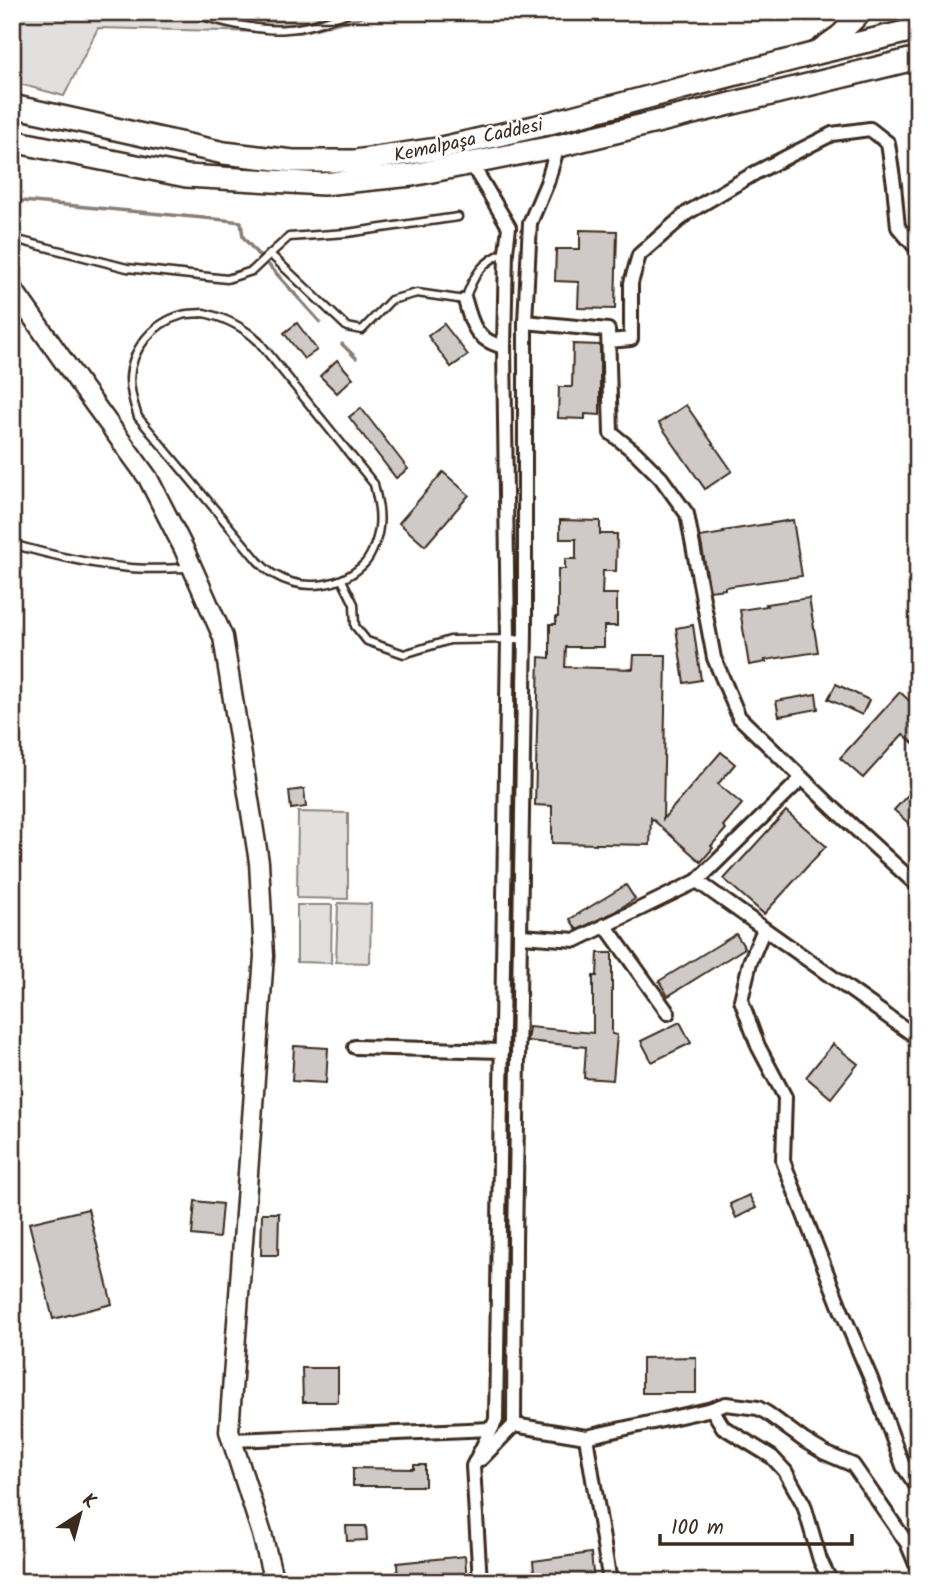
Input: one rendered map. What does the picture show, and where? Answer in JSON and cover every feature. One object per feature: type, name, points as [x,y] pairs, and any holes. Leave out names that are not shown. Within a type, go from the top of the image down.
[{"type":"main road","name":"Kemalpaşa Caddesi","points":[[12,106],[224,153],[293,161],[355,161],[437,149],[534,127],[918,29]]},
{"type":"main road","name":"Kemalpaşa Caddesi","points":[[12,141],[186,176],[323,184],[412,175],[558,146],[918,58]]},
{"type":"street","points":[[813,54],[839,35],[863,12]]},
{"type":"street","points":[[609,341],[631,339],[631,283],[639,255],[687,213],[755,173],[832,134],[870,129],[888,143],[898,227],[918,250]]},
{"type":"street","points":[[473,1466],[514,1425],[525,639],[525,322],[530,222],[547,183],[558,146]]},
{"type":"street","points":[[471,163],[509,227],[504,347],[508,639],[496,1420],[473,1466],[480,1582]]},
{"type":"street","points":[[12,288],[148,478],[223,637],[260,862],[264,956],[229,1431],[262,1534],[274,1582]]},
{"type":"street","points":[[465,300],[472,327],[489,343],[504,347]]},
{"type":"street","points":[[525,322],[608,330],[611,433],[661,478],[687,514],[714,658],[739,718],[918,886]]},
{"type":"street","points":[[521,936],[576,940],[697,881],[802,778]]},
{"type":"street","points":[[697,881],[918,1038]]},
{"type":"street","points":[[605,925],[668,1013]]},
{"type":"street","points":[[764,929],[750,962],[741,1000],[758,1046],[785,1097],[783,1161],[903,1466],[918,1488]]},
{"type":"street","points":[[355,1047],[502,1051]]},
{"type":"street","points":[[514,1425],[586,1437],[726,1404],[758,1408],[805,1441],[853,1465],[907,1543],[918,1569]]},
{"type":"street","points":[[712,1409],[723,1427],[772,1457],[785,1471],[803,1505],[820,1560],[831,1582]]},
{"type":"street","points":[[232,1440],[491,1429]]},
{"type":"street","points":[[586,1437],[610,1582]]},
{"type":"lane","points":[[191,12],[245,26],[287,30],[351,12]]},
{"type":"lane","points":[[18,240],[127,268],[227,279],[252,271],[289,237],[347,233],[458,217]]},
{"type":"lane","points":[[270,254],[347,327],[362,330],[391,300],[416,293],[465,300],[478,272],[494,257],[506,252]]},
{"type":"lane","points":[[204,313],[236,323],[249,332],[374,484],[379,508],[379,526],[375,542],[366,562],[342,580],[315,586],[296,584],[273,575],[258,561],[138,417],[130,381],[132,360],[145,339],[164,322],[183,315],[204,313]]},
{"type":"lane","points":[[12,544],[121,567],[193,569]]},
{"type":"lane","points":[[342,580],[354,604],[355,626],[367,641],[404,654],[450,640],[525,639]]},
{"type":"shaded area","points":[[12,12],[384,12],[300,33],[98,28],[64,96],[12,82]]},
{"type":"shaded area","points":[[298,812],[348,813],[348,899],[297,898]]},
{"type":"shaded area","points":[[338,903],[371,904],[370,963],[336,962]]},
{"type":"shaded area","points":[[297,905],[332,905],[331,963],[297,962]]},
{"type":"building","points":[[580,230],[617,231],[615,309],[578,308],[579,282],[555,281],[556,249],[580,249]]},
{"type":"building","points":[[297,323],[317,350],[304,359],[284,333]]},
{"type":"building","points":[[444,324],[468,355],[451,367],[428,336]]},
{"type":"building","points":[[573,344],[600,345],[600,415],[585,414],[585,419],[558,418],[559,387],[572,387]]},
{"type":"building","points":[[337,360],[353,378],[337,393],[320,376]]},
{"type":"building","points":[[686,405],[732,471],[705,489],[659,423]]},
{"type":"building","points":[[361,408],[408,469],[396,478],[349,417]]},
{"type":"building","points":[[443,472],[469,495],[425,546],[399,523]]},
{"type":"building","points":[[560,520],[600,521],[600,534],[617,534],[616,571],[603,571],[602,594],[617,594],[617,626],[604,626],[604,647],[566,647],[565,667],[633,669],[634,655],[666,655],[663,819],[721,752],[735,764],[718,784],[742,804],[723,826],[726,829],[701,862],[651,818],[650,845],[552,843],[552,806],[535,805],[539,657],[550,658],[550,624],[556,624],[558,617],[558,569],[565,569],[565,559],[576,559],[576,539],[560,539]]},
{"type":"building","points":[[793,520],[802,576],[710,591],[700,537]]},
{"type":"building","points":[[809,598],[818,652],[749,665],[740,610]]},
{"type":"building","points":[[693,625],[701,680],[684,683],[676,628]]},
{"type":"building","points":[[836,684],[869,700],[862,715],[828,699]]},
{"type":"building","points":[[900,692],[918,709],[918,747],[903,734],[863,778],[840,758]]},
{"type":"building","points":[[816,694],[818,709],[779,716],[776,701]]},
{"type":"building","points":[[918,784],[918,832],[894,810]]},
{"type":"building","points":[[304,789],[306,807],[291,809],[289,791]]},
{"type":"building","points":[[786,811],[826,846],[764,914],[724,879]]},
{"type":"building","points":[[626,885],[635,899],[577,930],[570,919]]},
{"type":"building","points":[[736,934],[745,948],[668,996],[659,981]]},
{"type":"building","points":[[598,953],[612,953],[612,1034],[617,1035],[613,1080],[584,1078],[586,1047],[527,1041],[529,1027],[593,1033],[593,976],[597,976]]},
{"type":"building","points":[[680,1022],[691,1043],[652,1062],[641,1041]]},
{"type":"building","points":[[833,1044],[858,1064],[831,1098],[806,1077]]},
{"type":"building","points":[[294,1046],[328,1048],[326,1083],[292,1081]]},
{"type":"building","points":[[749,1195],[756,1208],[736,1218],[730,1204]]},
{"type":"building","points":[[195,1201],[222,1204],[219,1238],[192,1235]]},
{"type":"building","points":[[88,1209],[112,1304],[53,1319],[29,1223]]},
{"type":"building","points":[[262,1213],[279,1213],[278,1255],[261,1255]]},
{"type":"building","points":[[696,1357],[696,1393],[642,1393],[642,1358]]},
{"type":"building","points":[[302,1368],[338,1368],[338,1402],[303,1402]]},
{"type":"building","points":[[414,1465],[425,1465],[425,1486],[353,1486],[353,1468],[414,1469]]},
{"type":"building","points":[[346,1526],[366,1526],[367,1540],[347,1541]]},
{"type":"building","points":[[591,1553],[594,1582],[535,1582],[533,1561]]},
{"type":"building","points":[[465,1556],[467,1582],[398,1582],[397,1563]]},
{"type":"waterway","points":[[12,200],[241,222],[243,237],[260,257]]},
{"type":"waterway","points":[[266,262],[320,322]]},
{"type":"waterway","points":[[342,344],[356,358]]}]
